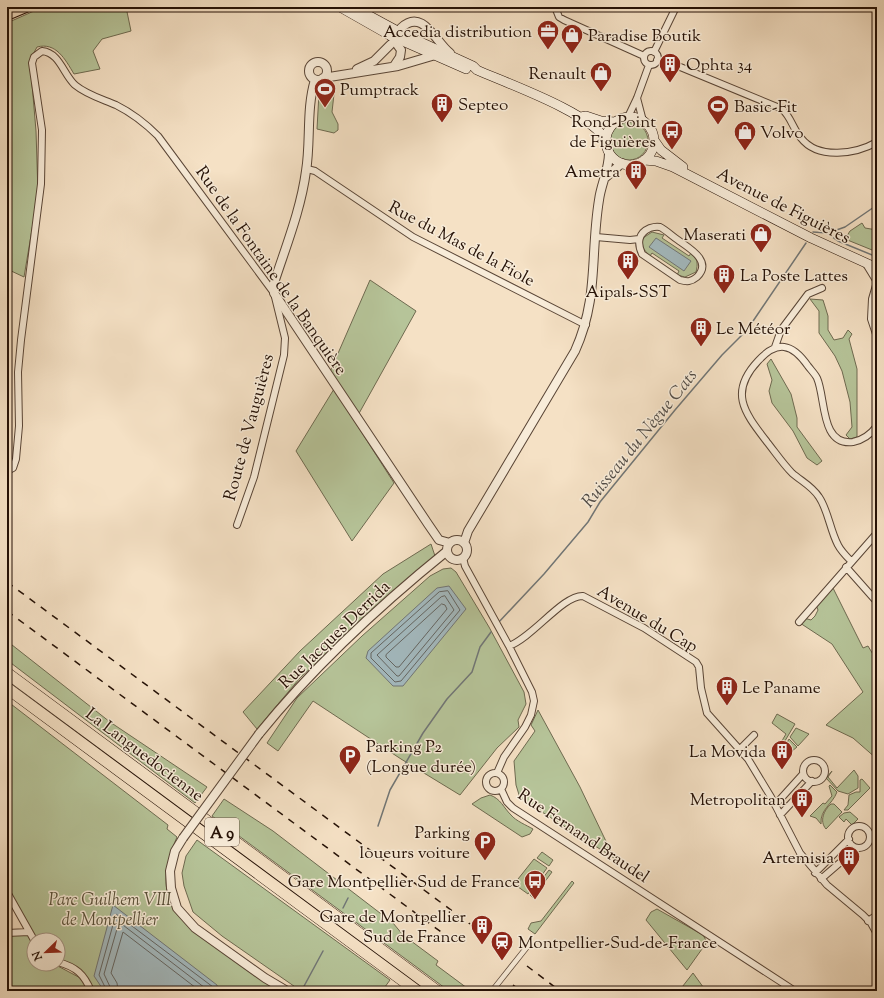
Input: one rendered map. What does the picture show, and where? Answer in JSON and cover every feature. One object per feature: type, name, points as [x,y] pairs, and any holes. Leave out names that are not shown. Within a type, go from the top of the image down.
[{"type":"highway","points":[[7,16],[26,7]]},
{"type":"highway","name":"La Languedocienne","points":[[7,673],[437,991]]},
{"type":"highway","name":"La Languedocienne","points":[[7,688],[417,991]]},
{"type":"main road","points":[[340,7],[390,40],[472,71],[477,70]]},
{"type":"main road","points":[[354,7],[401,33],[473,66],[477,70],[581,117],[600,132],[606,141],[609,153],[622,163],[637,164],[650,154],[654,140],[651,129],[643,121],[628,117],[615,122],[601,121],[586,116],[581,117]]},
{"type":"main road","points":[[606,141],[608,130],[615,122]]},
{"type":"main road","name":"Avenue de Figuières","points":[[654,140],[666,154],[694,174],[698,179]]},
{"type":"main road","name":"Avenue de Figuières","points":[[644,160],[668,164],[811,238],[877,268]]},
{"type":"street","points":[[555,7],[559,16],[564,20],[644,56]]},
{"type":"street","points":[[657,60],[654,52],[676,7]]},
{"type":"street","points":[[401,28],[412,21],[423,24],[442,47],[453,57]]},
{"type":"street","points":[[402,61],[400,46],[390,40],[374,61],[361,68],[353,70],[346,74],[340,77],[319,79],[310,74],[312,65],[320,62],[327,68],[346,74],[394,66],[402,61],[432,56]]},
{"type":"street","name":"Rue de la Fontaine de la Banquière","points":[[7,471],[13,468],[16,459],[19,426],[18,372],[21,340],[42,184],[42,130],[32,63],[34,57],[38,53],[47,52],[53,55],[75,84],[88,93],[138,118],[149,127],[167,147],[189,181],[274,293],[428,524],[440,540],[450,543]]},
{"type":"street","points":[[644,56],[648,52],[654,52]]},
{"type":"street","points":[[644,56],[645,62],[649,65]]},
{"type":"street","points":[[628,117],[637,98],[649,65],[653,64],[657,60]]},
{"type":"street","points":[[657,60],[673,64],[782,109],[789,117],[801,139],[814,147],[837,153],[861,149],[877,142]]},
{"type":"street","points":[[319,79],[327,74],[327,68]]},
{"type":"street","name":"Route de Vauguières","points":[[237,525],[254,476],[284,355],[285,338],[274,293],[274,283],[296,214],[307,169],[311,96],[319,79]]},
{"type":"street","points":[[637,98],[643,121]]},
{"type":"street","points":[[497,773],[504,757],[525,727],[533,708],[534,701],[530,684],[457,558],[450,543],[461,541],[468,531],[575,351],[586,325],[591,303],[598,201],[606,177],[609,153]]},
{"type":"street","points":[[606,177],[622,163]]},
{"type":"street","name":"Rue du Mas de la Fiole","points":[[307,169],[315,171],[413,237],[586,325]]},
{"type":"street","points":[[596,238],[630,240],[639,239],[647,230],[660,228],[696,253],[701,260],[703,268],[693,280],[687,282],[680,280],[642,254],[639,248],[639,239]]},
{"type":"street","points":[[866,263],[875,277],[877,287],[872,299],[871,319],[877,337]]},
{"type":"street","points":[[776,347],[781,330],[808,294],[822,288]]},
{"type":"street","points":[[851,561],[838,546],[820,498],[812,489],[792,473],[744,409],[741,397],[744,379],[761,358],[776,347],[787,347],[801,355],[817,377],[827,423],[831,432],[840,441],[856,441],[862,439],[869,435],[877,426]]},
{"type":"street","points":[[799,622],[877,533]]},
{"type":"street","points":[[457,558],[467,549],[461,541]]},
{"type":"street","name":"Rue Jacques Derrida","points":[[287,991],[265,978],[195,928],[177,908],[171,888],[170,872],[173,856],[183,838],[259,734],[306,679],[353,634],[435,562],[457,558]]},
{"type":"street","points":[[846,567],[877,602]]},
{"type":"street","name":"Avenue du Cap","points":[[509,646],[523,639],[572,597],[583,596],[644,628],[696,662],[700,670],[701,688],[707,713],[740,749],[775,805],[791,840],[821,880],[875,925],[877,934]]},
{"type":"street","points":[[740,749],[754,735]]},
{"type":"street","points":[[780,815],[812,782],[819,780],[823,776],[824,770],[821,763],[812,760],[803,768],[803,774],[806,779],[812,782]]},
{"type":"street","points":[[497,773],[502,776],[504,781],[501,789],[492,791],[486,785],[486,779],[489,774],[497,773]]},
{"type":"street","points":[[775,805],[803,774]]},
{"type":"street","name":"Rue Fernand Braudel","points":[[501,789],[507,802],[513,808],[795,991]]},
{"type":"street","points":[[821,880],[857,848],[864,847],[869,842],[870,835],[867,829],[860,826],[853,828],[849,833],[849,839],[853,846],[857,848]]},
{"type":"street","points":[[815,873],[849,839]]},
{"type":"street","points":[[7,892],[29,932]]},
{"type":"street","points":[[868,920],[877,915]]},
{"type":"street","points":[[7,933],[26,932]]},
{"type":"street","points":[[492,991],[531,942]]},
{"type":"street","points":[[66,965],[75,968],[87,981],[92,991]]},
{"type":"green space","points":[[43,7],[126,7],[131,31],[102,39],[93,51],[100,69],[74,74],[55,49],[44,46],[37,47],[30,60],[36,131],[38,194],[24,277],[7,269],[7,23]]},
{"type":"green space","name":"Pumptrack","points":[[324,90],[330,90],[334,94],[332,112],[338,124],[338,130],[334,133],[317,129],[319,93]]},
{"type":"green space","points":[[629,122],[639,125],[645,131],[648,141],[645,151],[639,157],[629,160],[619,157],[613,151],[610,141],[613,131],[619,125]]},
{"type":"green space","points":[[862,223],[865,228],[877,230],[877,252],[845,239],[850,231]]},
{"type":"green space","points":[[652,232],[664,235],[662,238],[689,256],[691,253],[697,262],[696,272],[685,277],[677,275],[679,271],[652,253],[650,256],[646,252],[642,241],[643,238]]},
{"type":"green space","points":[[370,280],[416,311],[357,417],[329,374]]},
{"type":"green space","points":[[810,299],[823,300],[828,316],[828,330],[834,340],[843,338],[848,330],[852,334],[849,339],[857,369],[857,437],[850,439],[846,435],[852,427],[850,402],[842,371],[835,356],[819,333],[819,311]]},
{"type":"green space","points":[[771,359],[791,394],[797,418],[797,427],[822,461],[817,465],[807,458],[793,431],[772,403],[769,391],[772,380],[767,364]]},
{"type":"green space","points":[[334,389],[394,483],[352,541],[296,451]]},
{"type":"green space","points":[[431,544],[435,556],[392,592],[300,678],[257,729],[243,712],[300,651],[383,574]]},
{"type":"green space","points":[[451,568],[456,572],[489,627],[524,692],[526,704],[518,720],[519,727],[497,748],[460,795],[401,759],[313,701],[278,751],[267,743],[297,698],[362,636],[430,576],[443,569]]},
{"type":"green space","points":[[832,586],[863,648],[868,646],[877,661],[877,759],[853,738],[826,725],[863,692],[832,644],[800,623],[804,618],[811,620],[815,616],[818,610],[816,605]]},
{"type":"green space","points":[[7,641],[110,722],[207,787],[195,803],[7,660]]},
{"type":"green space","name":"Parc Guilhem VIII de Montpellier","points":[[7,701],[168,825],[167,829],[177,837],[166,874],[170,901],[188,923],[201,934],[277,990],[7,991],[7,933],[26,932],[26,972],[66,972],[66,970],[86,981],[66,966],[66,932],[32,932],[7,888]]},
{"type":"green space","points":[[538,710],[580,787],[614,858],[520,798],[516,785],[514,761],[535,731],[531,725]]},
{"type":"green space","points":[[777,714],[795,724],[776,756],[774,754],[786,734],[772,723]]},
{"type":"green space","points":[[796,728],[809,734],[798,746],[790,737]]},
{"type":"green space","points":[[789,739],[797,747],[780,761],[778,759]]},
{"type":"green space","points":[[854,770],[858,776],[858,788],[848,794],[838,791],[826,778],[832,771],[828,777],[837,788]]},
{"type":"green space","points":[[862,779],[870,788],[848,810],[844,810],[848,805],[849,795],[860,792],[860,780]]},
{"type":"green space","points":[[830,785],[837,792],[822,814],[821,824],[816,818],[810,816],[823,803],[825,804],[832,796]]},
{"type":"green space","points":[[490,795],[499,801],[508,812],[521,823],[533,829],[530,834],[522,837],[472,804],[481,798]]},
{"type":"green space","points":[[224,799],[273,831],[393,923],[403,935],[438,961],[436,965],[471,991],[449,991],[212,816]]},
{"type":"green space","points":[[831,804],[834,804],[842,812],[826,829],[823,823],[823,816],[826,809]]},
{"type":"green space","points":[[850,812],[858,819],[852,825],[846,819],[844,822],[839,817],[844,813]]},
{"type":"green space","points":[[197,840],[390,980],[382,991],[301,991],[222,936],[193,912],[184,886],[182,873],[186,856]]},
{"type":"green space","points":[[542,852],[553,860],[549,866],[537,858]]},
{"type":"green space","points":[[534,859],[547,868],[528,894],[514,884]]},
{"type":"green space","points":[[549,870],[552,872],[533,898],[530,895]]},
{"type":"green space","points":[[572,881],[574,883],[535,934],[528,929],[531,923],[541,921]]},
{"type":"green space","points":[[657,909],[703,935],[707,942],[687,970],[646,920],[651,912]]},
{"type":"green space","points":[[693,973],[706,991],[679,991]]},
{"type":"water","points":[[656,238],[691,261],[684,271],[649,247]]},
{"type":"water","points":[[449,586],[466,609],[403,686],[393,686],[366,658],[368,651],[437,588]]},
{"type":"water","points":[[113,905],[217,985],[218,991],[104,991],[94,976]]},
{"type":"waterway","name":"Ruisseau du Nègue Cats","points":[[813,232],[828,233],[845,227],[877,205]]},
{"type":"waterway","points":[[828,234],[838,241],[877,257]]},
{"type":"waterway","name":"Ruisseau du Nègue Cats","points":[[498,623],[544,574],[588,522],[600,502],[675,410],[722,355],[747,330],[806,243]]},
{"type":"waterway","name":"Ruisseau du Nègue Cats","points":[[378,826],[390,790],[423,733],[447,699],[472,672],[480,647],[491,632]]},
{"type":"waterway","name":"Ruisseau du Nègue Cats","points":[[343,908],[348,898]]},
{"type":"waterway","name":"Ruisseau du Nègue Cats","points":[[303,988],[323,951]]},
{"type":"railway","points":[[7,582],[470,924]]},
{"type":"railway","points":[[7,611],[456,943]]},
{"type":"railway","points":[[527,966],[560,991]]},
{"type":"railway","points":[[513,985],[521,991]]},
{"type":"place","name":"Accedia distribution","points":[[548,50]]},
{"type":"place","name":"Paradise Boutik","points":[[572,54]]},
{"type":"place","name":"Ophta 34","points":[[670,84]]},
{"type":"place","name":"Renault","points":[[601,92]]},
{"type":"place","name":"Pumptrack","points":[[325,108]]},
{"type":"place","name":"Septeo","points":[[442,124]]},
{"type":"place","name":"Basic-Fit","points":[[718,126]]},
{"type":"place","name":"Rond-Point de Figuières","points":[[672,150]]},
{"type":"place","name":"Volvo","points":[[745,152]]},
{"type":"place","name":"Ametra","points":[[636,190]]},
{"type":"place","name":"Maserati","points":[[761,254]]},
{"type":"place","name":"Aipals-SST","points":[[628,280]]},
{"type":"place","name":"La Poste Lattes","points":[[724,294]]},
{"type":"place","name":"Le Météor","points":[[701,348]]},
{"type":"place","name":"Le Paname","points":[[727,706]]},
{"type":"place","name":"La Movida","points":[[782,770]]},
{"type":"place","name":"Parking P2 (Longue durée)","points":[[350,776]]},
{"type":"place","name":"Metropolitan","points":[[802,818]]},
{"type":"place","name":"Parking loueurs voiture","points":[[485,862]]},
{"type":"place","name":"Artemisia","points":[[849,876]]},
{"type":"place","name":"Gare Montpellier Sud de France","points":[[535,900]]},
{"type":"place","name":"Gare de Montpellier Sud de France","points":[[482,946]]},
{"type":"place","name":"Montpellier-Sud-de-France","points":[[502,962]]}]
